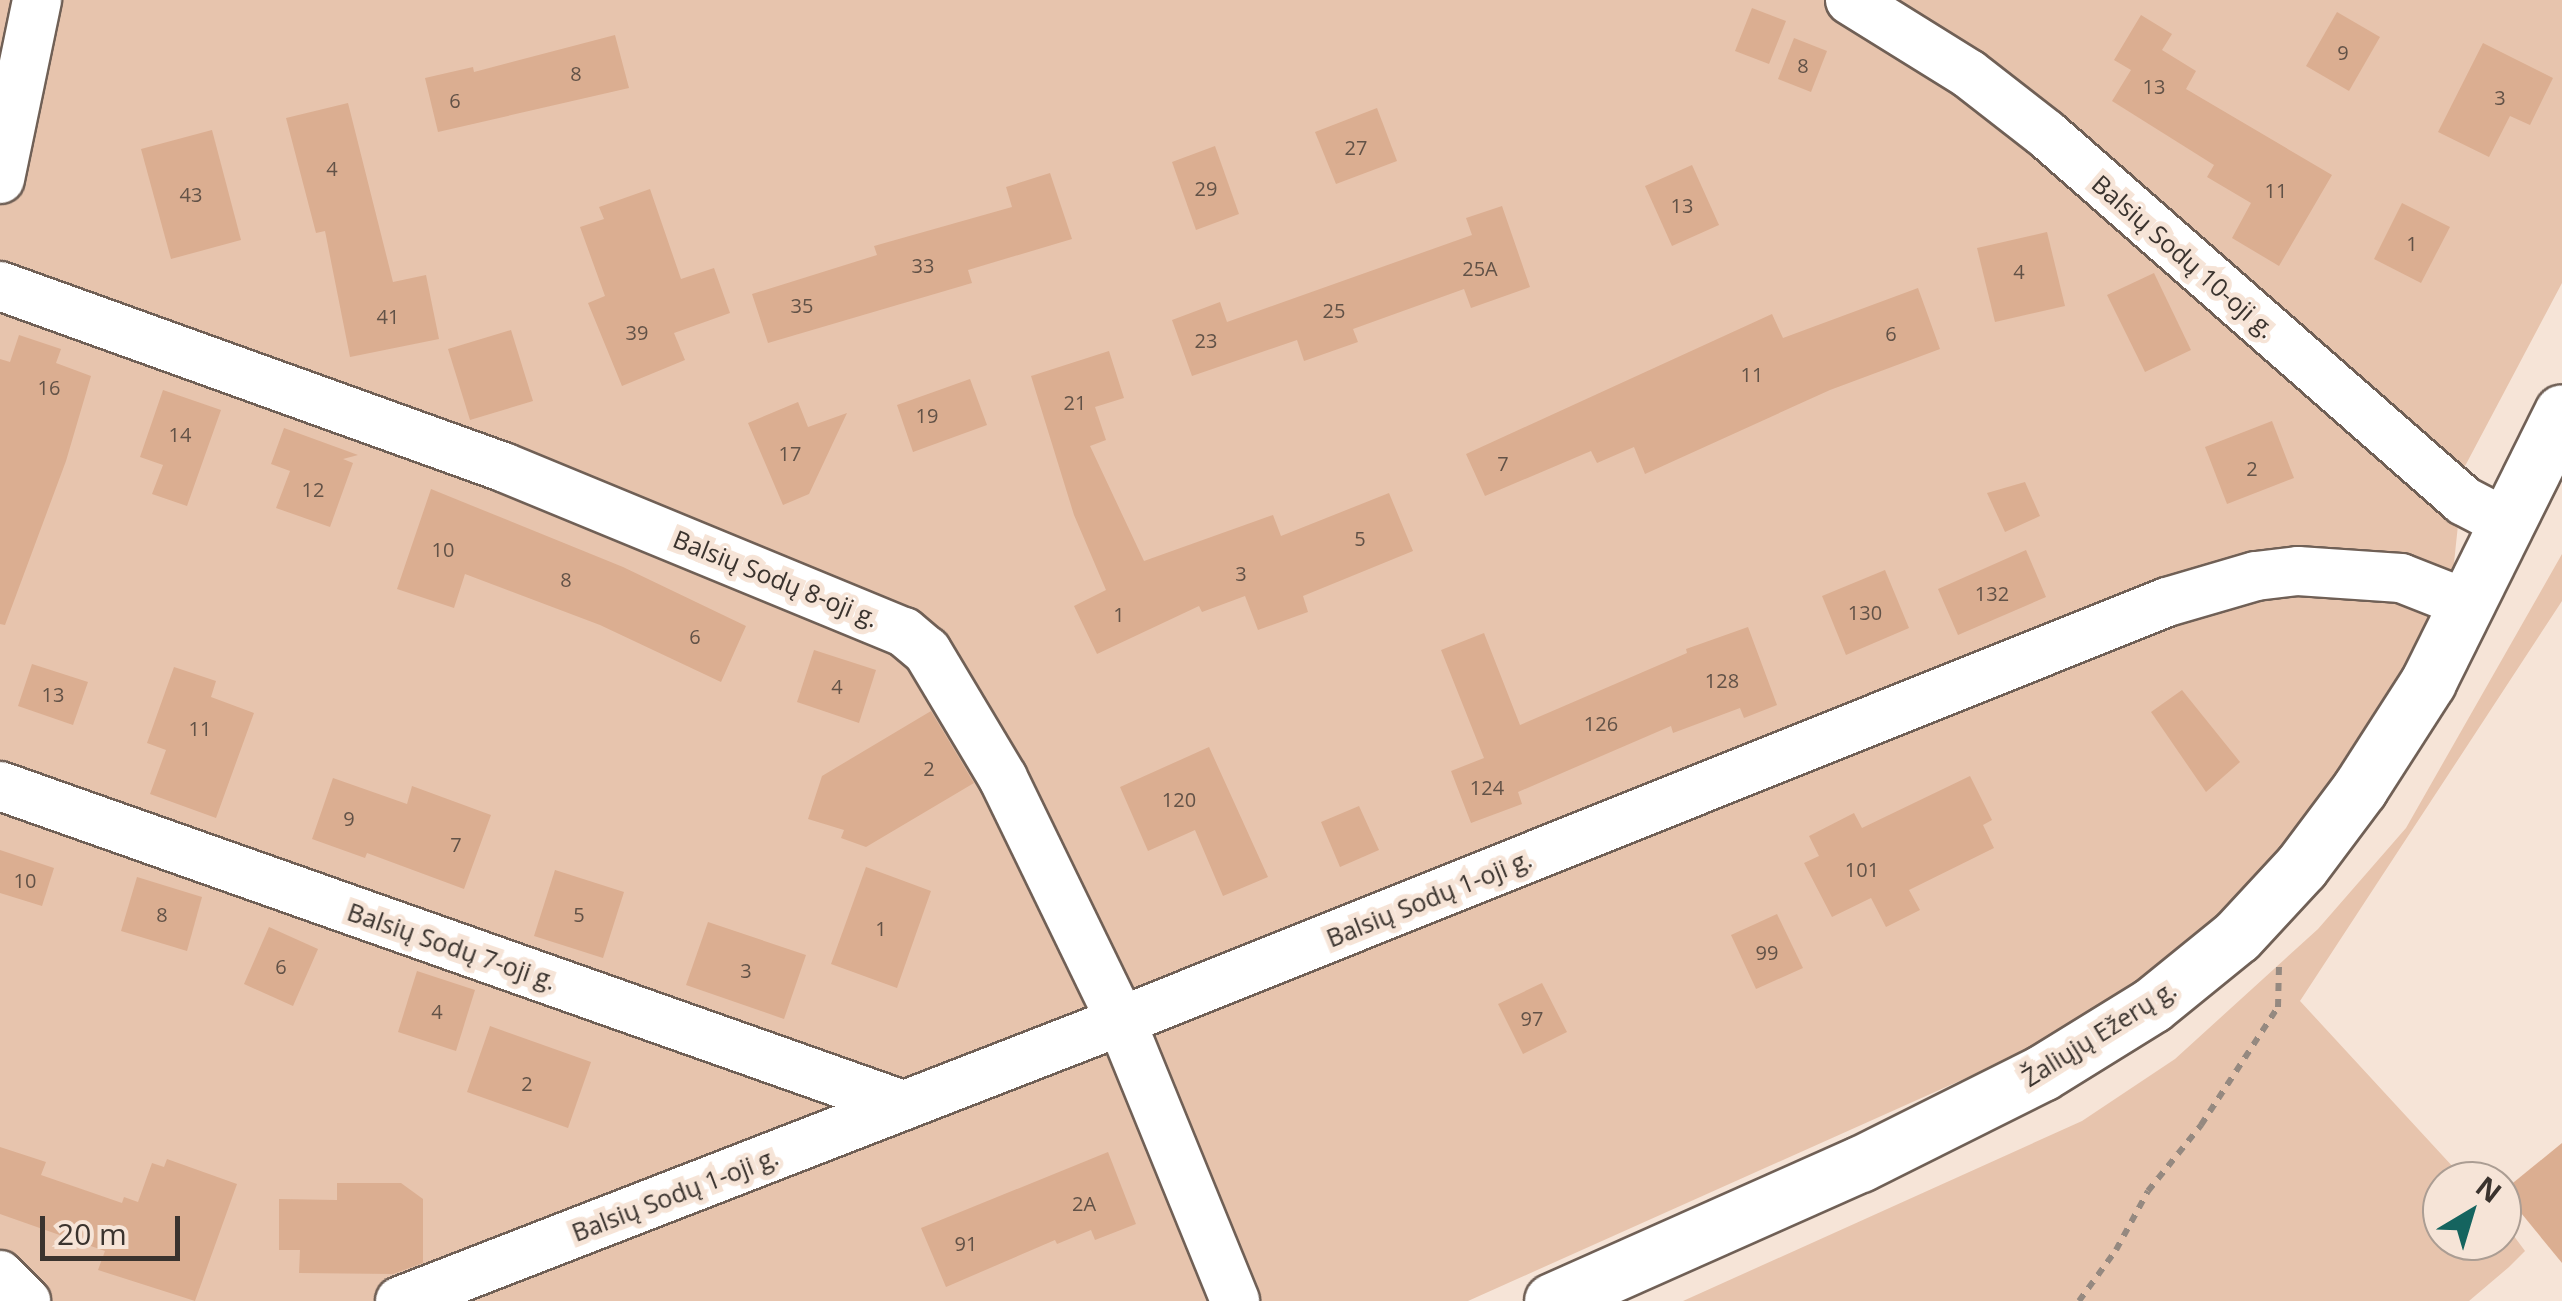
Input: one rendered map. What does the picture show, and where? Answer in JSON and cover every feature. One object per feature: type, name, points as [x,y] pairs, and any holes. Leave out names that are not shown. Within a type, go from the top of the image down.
[{"type":"main road","name":"Žaliųjų Ežerų g.","points":[[1552,1301],[1860,1164],[2042,1073],[2152,1005],[2237,936],[2301,867],[2360,788],[2428,682],[2508,524],[2549,473],[2562,412]]},
{"type":"street","points":[[0,179],[36,0]]},
{"type":"street","name":"Balsių Sodų 10-oji g.","points":[[1850,0],[1969,74],[2046,134],[2464,501],[2508,524]]},
{"type":"street","name":"Balsių Sodų 8-oji g.","points":[[0,286],[502,466],[904,632],[927,651],[1003,778],[1122,1022],[1235,1301]]},
{"type":"street","name":"Balsių Sodų 1-oji g.","points":[[400,1301],[1122,1022],[2168,602],[2256,576],[2298,572],[2401,578],[2467,604]]},
{"type":"street","name":"Balsių Sodų 7-oji g.","points":[[0,786],[903,1105]]},
{"type":"street","points":[[0,1275],[26,1301]]},
{"type":"path","points":[[2079,1301],[2116,1250],[2148,1190],[2201,1125],[2278,1007],[2280,950]]},
{"type":"shaded area","points":[[0,0],[2562,0],[2562,283],[2464,468],[2452,582],[2414,670],[2314,812],[2187,950],[2111,1008],[2013,1057],[1468,1301],[0,1301]]},
{"type":"shaded area","points":[[2562,554],[2562,601],[2300,1001],[2448,1161],[2422,1161],[2422,1261],[2515,1261],[2469,1301],[1683,1301],[2082,1121],[2175,1059],[2318,929],[2406,828]]},
{"type":"building","points":[[1752,8],[1786,21],[1769,64],[1735,51]]},
{"type":"building","points":[[2337,12],[2380,37],[2349,91],[2306,66]]},
{"type":"building","points":[[2141,15],[2172,34],[2162,50],[2196,71],[2186,89],[2332,175],[2279,266],[2232,238],[2251,203],[2207,177],[2214,165],[2112,101],[2131,70],[2114,60]]},
{"type":"building","points":[[615,35],[629,88],[438,132],[425,78],[473,67],[474,72]]},
{"type":"building","points":[[1794,38],[1827,51],[1811,92],[1778,79]]},
{"type":"building","points":[[2483,43],[2553,78],[2530,125],[2510,116],[2489,157],[2438,132]]},
{"type":"building","points":[[348,103],[393,282],[426,275],[439,339],[350,357],[325,231],[316,233],[286,118]]},
{"type":"building","points":[[1377,108],[1397,161],[1336,184],[1315,132]]},
{"type":"building","points":[[212,130],[241,240],[171,259],[141,149]]},
{"type":"building","points":[[1215,146],[1239,214],[1196,230],[1172,162]]},
{"type":"building","points":[[1692,165],[1719,225],[1672,246],[1645,186]]},
{"type":"building","points":[[1050,173],[1072,239],[968,270],[972,283],[768,343],[752,294],[877,255],[874,246],[1012,207],[1006,187]]},
{"type":"building","points":[[650,189],[681,279],[714,268],[730,313],[674,333],[685,360],[622,386],[588,303],[605,296],[580,227],[604,219],[599,207]]},
{"type":"building","points":[[2402,203],[2450,227],[2421,283],[2374,259]]},
{"type":"building","points":[[1502,206],[1530,287],[1471,308],[1464,289],[1353,329],[1358,342],[1304,361],[1297,340],[1192,376],[1172,320],[1220,302],[1227,322],[1472,235],[1466,218]]},
{"type":"building","points":[[2047,232],[2065,306],[1995,322],[1977,248]]},
{"type":"building","points":[[2154,273],[2191,350],[2145,372],[2107,295]]},
{"type":"building","points":[[1918,288],[1940,349],[1830,390],[1645,474],[1634,447],[1597,463],[1591,451],[1485,496],[1466,454],[1772,314],[1783,338]]},
{"type":"building","points":[[511,330],[533,401],[470,420],[448,349]]},
{"type":"building","points":[[19,335],[61,349],[56,363],[91,376],[66,461],[5,625],[0,624],[0,359],[10,362]]},
{"type":"building","points":[[1109,351],[1124,398],[1095,407],[1106,440],[1090,446],[1144,561],[1273,515],[1281,536],[1389,493],[1413,551],[1303,596],[1308,612],[1258,630],[1245,596],[1202,612],[1199,606],[1097,654],[1074,606],[1106,590],[1074,515],[1031,376]]},
{"type":"building","points":[[970,379],[987,425],[913,452],[897,405]]},
{"type":"building","points":[[163,390],[221,410],[187,506],[152,494],[163,465],[140,457]]},
{"type":"building","points":[[798,402],[808,427],[847,413],[809,494],[783,505],[748,423]]},
{"type":"building","points":[[2272,421],[2294,478],[2227,504],[2205,447]]},
{"type":"building","points":[[284,428],[358,455],[343,459],[353,463],[330,527],[276,508],[290,471],[271,464]]},
{"type":"building","points":[[2025,482],[2040,516],[2005,532],[1987,493]]},
{"type":"building","points":[[431,489],[623,567],[746,626],[721,682],[600,625],[465,574],[454,608],[397,589]]},
{"type":"building","points":[[2026,550],[2046,597],[1958,635],[1938,589]]},
{"type":"building","points":[[1885,570],[1909,628],[1846,655],[1822,596]]},
{"type":"building","points":[[1748,627],[1777,705],[1744,718],[1740,708],[1673,733],[1671,726],[1518,792],[1522,804],[1471,823],[1451,771],[1484,758],[1441,650],[1484,633],[1520,725],[1687,653],[1686,649]]},
{"type":"building","points":[[814,650],[876,670],[859,723],[797,702]]},
{"type":"building","points":[[32,664],[88,682],[73,725],[18,706]]},
{"type":"building","points":[[174,667],[216,681],[211,697],[254,713],[216,818],[150,794],[166,750],[147,743]]},
{"type":"building","points":[[2182,690],[2240,762],[2206,792],[2151,712]]},
{"type":"building","points":[[931,711],[974,783],[866,847],[841,838],[844,830],[808,819],[822,776]]},
{"type":"building","points":[[1209,747],[1268,877],[1223,896],[1195,830],[1148,851],[1120,787]]},
{"type":"building","points":[[1970,776],[1992,820],[1983,825],[1994,848],[1909,890],[1920,910],[1886,927],[1871,898],[1832,917],[1804,863],[1819,856],[1809,836],[1854,813],[1862,828]]},
{"type":"building","points":[[333,778],[407,804],[412,786],[491,815],[464,889],[367,853],[365,858],[312,839]]},
{"type":"building","points":[[1359,806],[1379,850],[1340,867],[1321,822]]},
{"type":"building","points":[[0,850],[54,868],[42,906],[0,893]]},
{"type":"building","points":[[866,867],[931,891],[897,988],[831,964]]},
{"type":"building","points":[[555,870],[624,892],[603,958],[534,936]]},
{"type":"building","points":[[137,877],[202,897],[187,951],[121,931]]},
{"type":"building","points":[[1777,914],[1803,968],[1756,989],[1731,935]]},
{"type":"building","points":[[708,922],[806,955],[784,1019],[686,985]]},
{"type":"building","points":[[269,927],[318,949],[293,1006],[244,984]]},
{"type":"building","points":[[417,971],[475,990],[456,1051],[398,1032]]},
{"type":"building","points":[[1542,983],[1567,1032],[1523,1054],[1498,1004]]},
{"type":"building","points":[[490,1026],[591,1062],[568,1128],[467,1092]]},
{"type":"building","points":[[2562,1143],[2562,1263],[2522,1214],[2522,1176]]},
{"type":"building","points":[[0,1147],[46,1162],[41,1175],[122,1203],[124,1197],[138,1202],[152,1163],[164,1167],[167,1159],[237,1184],[195,1301],[98,1270],[105,1251],[0,1214]]},
{"type":"building","points":[[1108,1152],[1136,1224],[1095,1240],[1091,1230],[1057,1244],[1055,1240],[946,1287],[921,1228]]},
{"type":"building","points":[[337,1183],[401,1183],[423,1199],[423,1263],[393,1274],[299,1273],[300,1250],[279,1250],[279,1199],[337,1200]]}]
